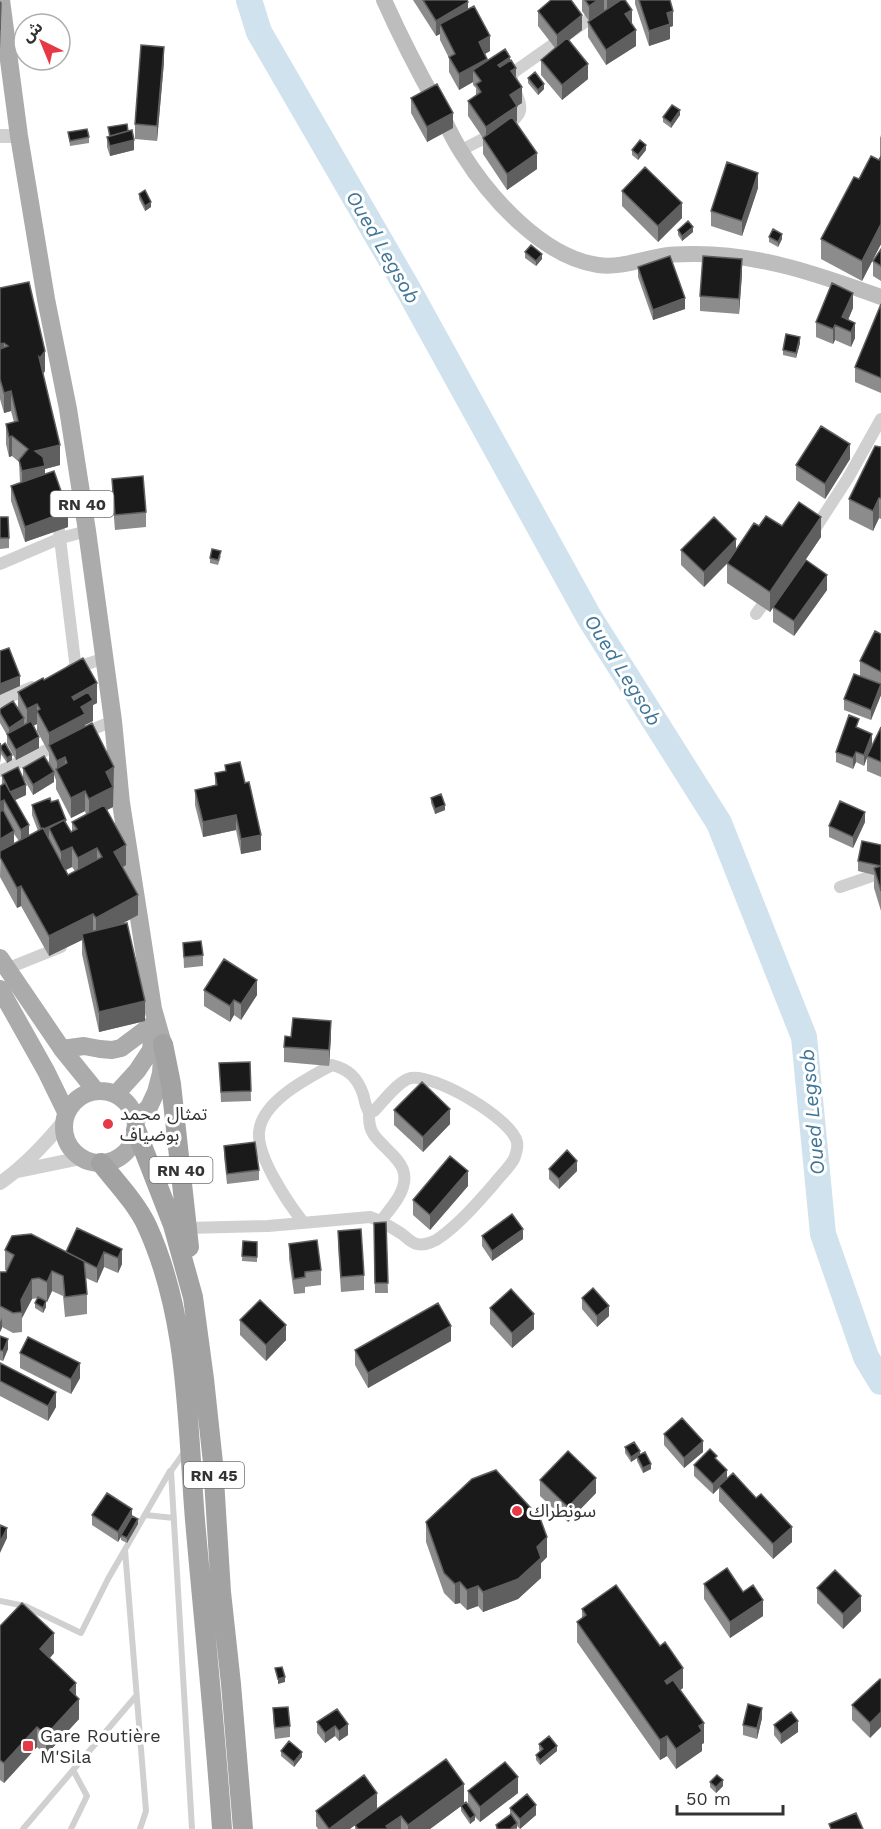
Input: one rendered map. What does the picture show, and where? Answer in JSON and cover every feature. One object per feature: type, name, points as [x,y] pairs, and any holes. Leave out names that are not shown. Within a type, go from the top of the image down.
[{"type":"highway","name":"RN 40","points":[[163,1044],[171,1084],[193,1297]]},
{"type":"highway","name":"RN 45","points":[[136,1125],[173,1225],[193,1297],[213,1463],[221,1592],[243,1829]]},
{"type":"highway","name":"RN 45","points":[[101,1164],[146,1223],[159,1254],[177,1326],[188,1395],[189,1446],[222,1829]]},
{"type":"main road","name":"RN 40","points":[[1,0],[39,299],[64,409],[87,531],[114,721],[114,805],[153,1017],[163,1044]]},
{"type":"main road","points":[[384,0],[460,151],[497,200],[544,244],[566,256],[601,266],[629,264],[663,256],[724,255],[761,260],[826,277],[881,297]]},
{"type":"main road","points":[[3,964],[62,1049],[96,1091]]},
{"type":"main road","points":[[0,989],[46,1071],[65,1116]]},
{"type":"main road","name":"RN 40","points":[[116,1094],[137,1071],[151,1050],[153,1017]]},
{"type":"main road","points":[[62,1049],[84,1046],[100,1050],[121,1048],[153,1017]]},
{"type":"main road","points":[[136,1125],[156,1092],[161,1073],[163,1044]]},
{"type":"main road","points":[[96,1091],[116,1094],[125,1100],[132,1109],[136,1125],[134,1140],[121,1157],[101,1164],[81,1158],[72,1151],[63,1132],[65,1116],[78,1097],[96,1091]]},
{"type":"street","points":[[460,151],[514,121],[520,112],[511,78],[514,72],[616,0]]},
{"type":"street","points":[[0,136],[19,136]]},
{"type":"street","points":[[807,542],[848,478],[881,419]]},
{"type":"street","points":[[56,503],[61,537],[70,670],[78,689]]},
{"type":"street","points":[[0,564],[61,537],[87,531]]},
{"type":"street","points":[[756,614],[776,587]]},
{"type":"street","points":[[70,670],[105,658]]},
{"type":"street","points":[[0,701],[43,682]]},
{"type":"street","points":[[0,771],[114,721]]},
{"type":"street","points":[[840,887],[881,873]]},
{"type":"street","points":[[3,964],[68,944]]},
{"type":"street","points":[[303,1222],[279,1185],[261,1148],[259,1131],[265,1117],[286,1092],[332,1065],[345,1069],[359,1083],[374,1135],[401,1162],[405,1182],[399,1197],[381,1221]]},
{"type":"street","points":[[187,1228],[268,1226],[370,1217],[381,1221],[416,1244],[429,1243],[442,1236],[476,1204],[516,1156],[516,1141],[511,1130],[498,1119],[472,1100],[424,1079],[412,1078],[404,1081],[374,1111],[369,1112]]},
{"type":"street","points":[[0,1183],[18,1171],[49,1139],[65,1116]]},
{"type":"street","points":[[18,1171],[81,1158]]},
{"type":"lane","points":[[0,1601],[25,1606],[81,1633],[124,1550],[171,1471],[189,1446]]},
{"type":"lane","points":[[171,1471],[192,1825],[186,1829]]},
{"type":"lane","points":[[146,1515],[174,1518]]},
{"type":"lane","points":[[124,1550],[146,1811],[140,1829]]},
{"type":"lane","points":[[22,1829],[136,1696]]},
{"type":"lane","points":[[71,1829],[87,1796],[73,1770]]},
{"type":"building","points":[[423,0],[467,0],[468,2],[436,21]]},
{"type":"building","points":[[551,0],[571,0],[582,15],[557,35],[538,11]]},
{"type":"building","points":[[585,0],[598,0],[589,6]]},
{"type":"building","points":[[621,0],[625,0],[632,10],[625,14],[636,30],[606,50],[588,22]]},
{"type":"building","points":[[639,0],[670,0],[673,11],[667,13],[670,24],[649,31]]},
{"type":"building","points":[[474,6],[490,36],[479,42],[487,59],[459,74],[449,57],[455,54],[440,24]]},
{"type":"building","points":[[567,38],[588,64],[562,85],[541,60]]},
{"type":"building","points":[[141,45],[164,47],[157,126],[135,124]]},
{"type":"building","points":[[505,49],[510,57],[498,65],[500,67],[511,60],[516,68],[511,71],[522,87],[510,95],[517,106],[486,127],[468,101],[481,92],[476,84],[481,81],[473,70]]},
{"type":"building","points":[[535,72],[544,84],[538,90],[528,78]]},
{"type":"building","points":[[437,84],[453,113],[427,127],[411,98]]},
{"type":"building","points":[[672,105],[680,110],[671,123],[663,117]]},
{"type":"building","points":[[512,117],[537,153],[507,174],[483,138]]},
{"type":"building","points":[[127,124],[128,131],[110,136],[108,127]]},
{"type":"building","points":[[87,129],[89,137],[70,141],[68,132]]},
{"type":"building","points":[[132,130],[134,140],[110,146],[107,137]]},
{"type":"building","points":[[640,140],[646,145],[638,155],[632,150]]},
{"type":"building","points":[[871,156],[879,160],[881,156],[881,224],[862,261],[821,239],[854,177],[859,179]]},
{"type":"building","points":[[727,162],[758,173],[742,221],[711,211]]},
{"type":"building","points":[[645,167],[682,203],[658,226],[622,191]]},
{"type":"building","points":[[145,190],[151,202],[145,206],[139,194]]},
{"type":"building","points":[[688,221],[693,227],[682,236],[678,230]]},
{"type":"building","points":[[773,229],[782,234],[778,242],[769,237]]},
{"type":"building","points":[[531,245],[542,254],[536,261],[525,252]]},
{"type":"building","points":[[881,249],[881,266],[873,261]]},
{"type":"building","points":[[670,256],[685,298],[653,310],[638,267]]},
{"type":"building","points":[[703,256],[742,259],[739,299],[700,296]]},
{"type":"building","points":[[29,282],[45,351],[39,357],[60,445],[35,451],[43,457],[45,466],[22,471],[19,460],[28,449],[12,436],[9,437],[6,424],[18,421],[11,391],[4,393],[0,379],[0,349],[8,346],[4,343],[0,344],[0,288]]},
{"type":"building","points":[[832,283],[853,293],[842,317],[855,323],[851,332],[835,325],[833,329],[816,322]]},
{"type":"building","points":[[881,304],[881,378],[855,367]]},
{"type":"building","points":[[786,334],[800,337],[796,353],[783,350]]},
{"type":"building","points":[[821,426],[850,444],[825,484],[796,465]]},
{"type":"building","points":[[875,446],[881,447],[881,498],[873,511],[849,499]]},
{"type":"building","points":[[54,471],[68,511],[25,527],[11,486]]},
{"type":"building","points":[[143,476],[146,512],[115,515],[112,479]]},
{"type":"building","points":[[799,502],[821,517],[770,592],[727,563],[754,523],[759,526],[766,516],[782,526]]},
{"type":"building","points":[[0,517],[8,517],[9,538],[0,538]]},
{"type":"building","points":[[714,517],[736,539],[704,572],[681,550]]},
{"type":"building","points":[[212,549],[221,551],[218,560],[210,558]]},
{"type":"building","points":[[806,560],[827,575],[794,621],[773,607]]},
{"type":"building","points":[[875,631],[881,634],[881,672],[860,661]]},
{"type":"building","points":[[9,648],[20,676],[0,684],[0,651]]},
{"type":"building","points":[[83,658],[97,683],[72,697],[74,700],[88,692],[93,700],[81,707],[85,714],[49,733],[37,711],[40,709],[37,704],[27,709],[18,692]]},
{"type":"building","points":[[854,674],[881,684],[871,710],[844,699]]},
{"type":"building","points":[[13,701],[24,718],[9,728],[0,709]]},
{"type":"building","points":[[849,715],[859,719],[856,727],[872,734],[864,755],[856,752],[853,758],[836,752]]},
{"type":"building","points":[[31,721],[39,737],[16,750],[7,734]]},
{"type":"building","points":[[92,723],[114,767],[106,772],[113,787],[89,799],[85,791],[71,798],[56,769],[67,763],[65,757],[57,761],[49,745]]},
{"type":"building","points":[[881,727],[881,762],[867,756]]},
{"type":"building","points":[[5,743],[12,755],[7,758],[1,749]]},
{"type":"building","points":[[44,756],[54,772],[33,785],[23,768]]},
{"type":"building","points":[[240,762],[245,783],[249,782],[261,835],[241,839],[236,815],[203,822],[195,790],[217,785],[215,773],[226,771],[225,765]]},
{"type":"building","points":[[18,767],[26,785],[10,792],[2,775]]},
{"type":"building","points":[[5,783],[29,825],[21,830],[4,800],[0,802],[0,786]]},
{"type":"building","points":[[441,794],[445,805],[435,809],[431,798]]},
{"type":"building","points":[[50,798],[51,802],[58,800],[66,820],[41,829],[32,805]]},
{"type":"building","points":[[840,801],[865,812],[853,837],[829,826]]},
{"type":"building","points":[[104,805],[126,845],[114,852],[138,895],[96,918],[93,914],[49,936],[21,886],[17,888],[0,857],[0,851],[43,828],[68,875],[102,857],[97,848],[78,858],[72,847],[61,852],[49,828],[64,820],[71,832],[77,829],[72,822]]},
{"type":"building","points":[[3,810],[14,831],[0,839],[0,812]]},
{"type":"building","points":[[862,841],[881,845],[881,866],[858,861]]},
{"type":"building","points":[[881,866],[881,891],[874,868]]},
{"type":"building","points":[[127,923],[145,1001],[99,1012],[82,934]]},
{"type":"building","points":[[201,941],[203,955],[184,957],[183,943]]},
{"type":"building","points":[[224,959],[257,980],[241,1004],[234,1000],[230,1006],[204,990]]},
{"type":"building","points":[[293,1018],[331,1021],[329,1050],[284,1047],[285,1036],[291,1037]]},
{"type":"building","points":[[250,1062],[251,1091],[221,1092],[219,1063]]},
{"type":"building","points":[[422,1082],[450,1109],[423,1137],[394,1110]]},
{"type":"building","points":[[255,1142],[259,1170],[227,1174],[224,1146]]},
{"type":"building","points":[[567,1150],[577,1161],[559,1179],[549,1169]]},
{"type":"building","points":[[450,1156],[468,1171],[430,1215],[413,1200]]},
{"type":"building","points":[[512,1214],[523,1229],[492,1251],[482,1236]]},
{"type":"building","points":[[386,1222],[388,1283],[375,1283],[374,1223]]},
{"type":"building","points":[[77,1228],[122,1249],[118,1258],[104,1252],[97,1268],[66,1252]]},
{"type":"building","points":[[361,1229],[364,1275],[341,1277],[338,1231]]},
{"type":"building","points":[[31,1234],[84,1261],[87,1294],[65,1297],[63,1276],[52,1271],[47,1282],[39,1278],[32,1279],[21,1300],[22,1312],[13,1313],[0,1306],[0,1272],[6,1272],[14,1255],[5,1250],[12,1236]]},
{"type":"building","points":[[317,1240],[321,1270],[305,1272],[305,1277],[294,1279],[289,1244]]},
{"type":"building","points":[[243,1241],[257,1242],[257,1257],[242,1256]]},
{"type":"building","points":[[593,1288],[609,1306],[597,1316],[582,1298]]},
{"type":"building","points":[[511,1289],[534,1314],[512,1333],[490,1308]]},
{"type":"building","points":[[38,1297],[46,1301],[43,1308],[35,1303]]},
{"type":"building","points":[[260,1300],[286,1325],[266,1345],[240,1320]]},
{"type":"building","points":[[438,1303],[451,1326],[368,1373],[355,1350]]},
{"type":"building","points":[[0,1336],[8,1339],[3,1351],[0,1350]]},
{"type":"building","points":[[28,1337],[80,1363],[71,1379],[20,1353]]},
{"type":"building","points":[[0,1363],[56,1392],[48,1406],[0,1381]]},
{"type":"building","points":[[682,1418],[703,1441],[684,1458],[664,1434]]},
{"type":"building","points":[[634,1442],[640,1451],[631,1457],[625,1447]]},
{"type":"building","points":[[710,1449],[727,1470],[713,1484],[694,1465]]},
{"type":"building","points":[[568,1451],[596,1478],[568,1507],[540,1480]]},
{"type":"building","points":[[645,1452],[651,1464],[643,1468],[637,1456]]},
{"type":"building","points":[[496,1470],[540,1518],[547,1537],[537,1547],[541,1558],[518,1579],[483,1592],[478,1586],[467,1590],[460,1582],[455,1584],[444,1573],[426,1522],[472,1479]]},
{"type":"building","points":[[733,1473],[756,1498],[761,1494],[792,1527],[773,1544],[719,1486]]},
{"type":"building","points":[[107,1493],[132,1509],[118,1532],[92,1515]]},
{"type":"building","points":[[132,1516],[138,1519],[127,1538],[121,1535]]},
{"type":"building","points":[[0,1525],[7,1528],[0,1542]]},
{"type":"building","points":[[727,1568],[743,1592],[753,1585],[763,1600],[730,1622],[704,1584]]},
{"type":"building","points":[[835,1570],[861,1596],[843,1614],[817,1588]]},
{"type":"building","points":[[616,1585],[660,1646],[665,1642],[683,1668],[665,1681],[667,1684],[673,1680],[704,1723],[699,1726],[702,1731],[676,1749],[667,1736],[660,1740],[577,1622],[586,1615],[582,1609]]},
{"type":"building","points":[[22,1603],[54,1633],[40,1649],[76,1683],[70,1690],[79,1699],[46,1735],[37,1727],[4,1763],[0,1760],[0,1626]]},
{"type":"building","points":[[282,1667],[285,1677],[278,1679],[275,1668]]},
{"type":"building","points":[[880,1679],[881,1712],[870,1723],[852,1705]]},
{"type":"building","points":[[748,1704],[762,1708],[757,1728],[743,1725]]},
{"type":"building","points":[[288,1707],[290,1726],[275,1728],[273,1708]]},
{"type":"building","points":[[337,1709],[348,1724],[339,1731],[335,1726],[325,1733],[317,1722]]},
{"type":"building","points":[[791,1712],[798,1721],[781,1734],[774,1725]]},
{"type":"building","points":[[549,1736],[557,1746],[540,1760],[536,1755],[543,1749],[539,1744]]},
{"type":"building","points":[[289,1741],[302,1752],[294,1762],[281,1751]]},
{"type":"building","points":[[446,1759],[464,1784],[408,1825],[401,1816],[386,1826],[389,1829],[358,1829],[355,1825]]},
{"type":"building","points":[[505,1762],[518,1777],[480,1807],[468,1791]]},
{"type":"building","points":[[364,1775],[377,1793],[329,1829],[316,1811]]},
{"type":"building","points":[[717,1775],[723,1780],[716,1787],[710,1782]]},
{"type":"building","points":[[527,1794],[536,1805],[520,1819],[510,1808]]},
{"type":"building","points":[[466,1802],[475,1815],[470,1819],[461,1806]]},
{"type":"building","points":[[856,1813],[863,1829],[831,1829],[829,1824]]},
{"type":"building","points":[[511,1814],[517,1823],[510,1829],[498,1829],[496,1825]]},
{"type":"waterway","name":"Oued Legsob","points":[[249,0],[259,32],[408,289],[589,617],[719,823],[804,1037],[823,1234],[866,1357],[881,1382]]},
{"type":"place","name":"تمثال محمد بوضياف","points":[[108,1124]]},
{"type":"place","name":"سونطراك","points":[[517,1511]]},
{"type":"place","name":"Gare Routière M'Sila","points":[[28,1746]]}]
